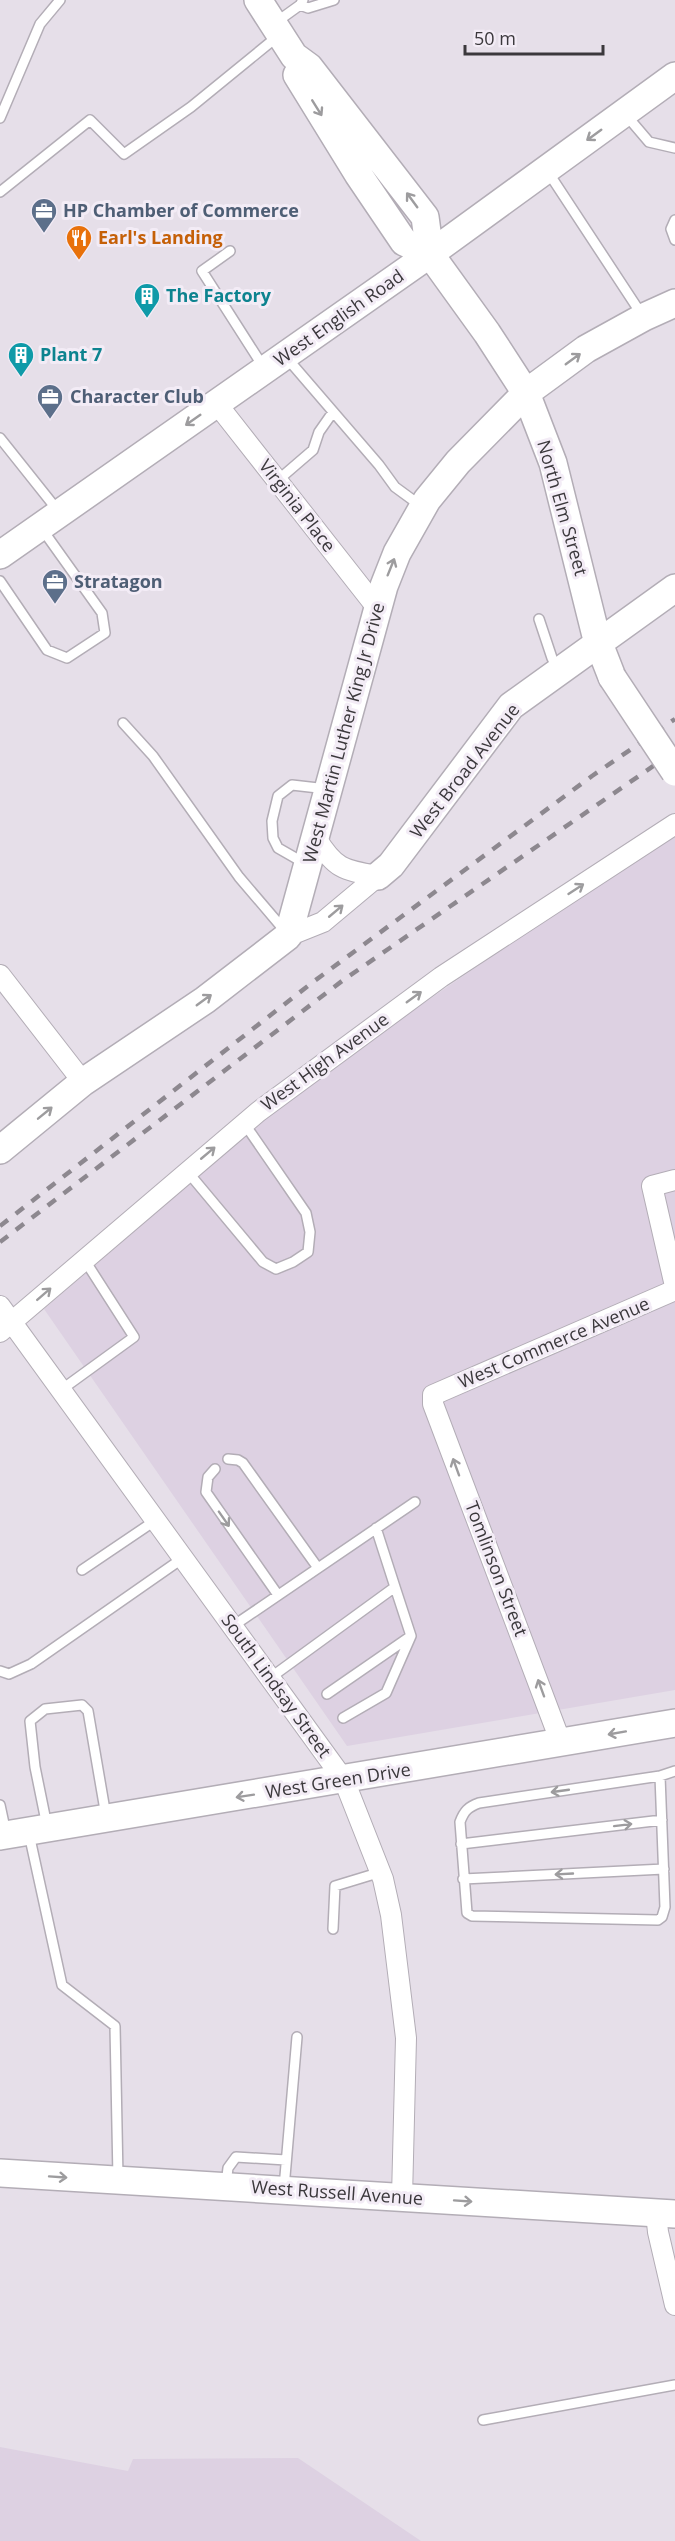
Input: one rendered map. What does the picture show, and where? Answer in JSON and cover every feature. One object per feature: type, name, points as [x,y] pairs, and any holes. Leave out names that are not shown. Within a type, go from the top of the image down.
[{"type":"main road","name":"North Elm Street","points":[[258,0],[282,38],[293,69],[358,174],[404,242],[430,254],[487,333],[526,393],[553,463],[599,643],[612,678],[675,772]]},
{"type":"main road","name":"West English Road","points":[[0,555],[430,254],[675,76]]},
{"type":"main road","name":"West Martin Luther King Jr Drive","points":[[288,936],[384,586],[397,553],[423,508],[458,462],[526,393],[586,349],[675,303]]},
{"type":"main road","name":"West Broad Avenue","points":[[378,876],[391,865],[511,706],[675,588]]},
{"type":"main road","points":[[0,1150],[83,1082],[205,1000],[288,936]]},
{"type":"main road","name":"West Green Drive","points":[[21,1833],[675,1723]]},
{"type":"main road","name":"West Russell Avenue","points":[[0,2173],[666,2214]]},
{"type":"street","name":"Virginia Place","points":[[217,404],[378,609]]},
{"type":"street","name":"West High Avenue","points":[[6,1327],[244,1123],[441,977],[675,825]]},
{"type":"street","points":[[316,838],[329,859],[350,872],[378,876]]},
{"type":"street","name":"West Broad Avenue","points":[[288,936],[323,922],[378,876]]},
{"type":"street","points":[[0,975],[83,1082]]},
{"type":"street","points":[[675,1180],[652,1186],[675,1288]]},
{"type":"street","name":"West Commerce Avenue","points":[[434,1395],[675,1288]]},
{"type":"street","name":"South Lindsay Street","points":[[0,1306],[6,1327],[61,1390],[344,1780],[381,1872],[391,1915],[406,2038],[402,2197]]},
{"type":"street","name":"Tomlinson Street","points":[[434,1395],[434,1404],[448,1444],[561,1743]]},
{"type":"street","points":[[666,2214],[658,2232],[675,2305]]},
{"type":"lane","points":[[0,118],[40,24],[60,0]]},
{"type":"lane","points":[[2,186],[90,120],[124,154],[282,38],[301,3],[308,8],[334,1]]},
{"type":"lane","points":[[625,113],[649,142],[675,148]]},
{"type":"lane","points":[[546,170],[644,317]]},
{"type":"lane","points":[[675,220],[671,229],[675,240]]},
{"type":"lane","points":[[230,251],[202,272],[275,363],[333,412],[395,487],[423,508]]},
{"type":"lane","points":[[278,481],[313,450],[319,432],[333,412]]},
{"type":"lane","points":[[0,438],[51,520],[102,612],[105,633],[67,658],[47,650],[0,581]]},
{"type":"lane","points":[[539,619],[559,672]]},
{"type":"lane","points":[[123,723],[153,756],[238,877],[288,936]]},
{"type":"lane","points":[[308,865],[278,848],[273,838],[273,821],[278,796],[292,785],[329,789]]},
{"type":"lane","points":[[187,1171],[263,1262],[276,1269],[308,1252],[310,1232],[306,1213],[244,1123]]},
{"type":"lane","points":[[61,1390],[134,1337],[84,1259]]},
{"type":"lane","points":[[228,1459],[243,1463],[318,1568]]},
{"type":"lane","points":[[215,1469],[208,1477],[206,1492],[278,1595]]},
{"type":"lane","points":[[232,1626],[415,1502]]},
{"type":"lane","points":[[82,1570],[156,1520]]},
{"type":"lane","points":[[343,1718],[386,1693],[411,1636],[376,1528]]},
{"type":"lane","points":[[0,1671],[9,1674],[31,1664],[183,1558]]},
{"type":"lane","points":[[270,1678],[395,1587]]},
{"type":"lane","points":[[327,1694],[411,1636]]},
{"type":"lane","points":[[21,1833],[35,1767],[30,1721],[45,1709],[82,1705],[88,1711],[106,1819]]},
{"type":"lane","points":[[660,1776],[665,1907],[662,1917],[658,1920],[472,1916],[467,1913],[459,1822],[469,1807],[479,1803],[660,1776],[675,1771]]},
{"type":"lane","points":[[0,1805],[21,1833],[62,1985],[115,2026],[118,2182]]},
{"type":"lane","points":[[461,1844],[662,1820]]},
{"type":"lane","points":[[463,1879],[664,1869]]},
{"type":"lane","points":[[333,1929],[335,1886],[381,1872]]},
{"type":"lane","points":[[284,2190],[297,2037]]},
{"type":"lane","points":[[226,2186],[228,2168],[236,2157],[286,2160]]},
{"type":"lane","points":[[483,2420],[675,2385]]},
{"type":"shaded area","points":[[675,830],[675,1690],[347,1746],[44,1309],[302,1087]]},
{"type":"shaded area","points":[[0,2447],[128,2471],[133,2459],[298,2458],[421,2541],[0,2541]]},
{"type":"railway","points":[[0,1226],[313,982],[592,776],[675,719]]},
{"type":"railway","points":[[0,1242],[342,981],[675,751]]},
{"type":"place","name":"HP Chamber of Commerce","points":[[44,234]]},
{"type":"place","name":"Earl's Landing","points":[[79,261]]},
{"type":"place","name":"The Factory","points":[[147,319]]},
{"type":"place","name":"Plant 7","points":[[21,378]]},
{"type":"place","name":"Character Club","points":[[50,420]]},
{"type":"place","name":"Stratagon","points":[[55,605]]}]
